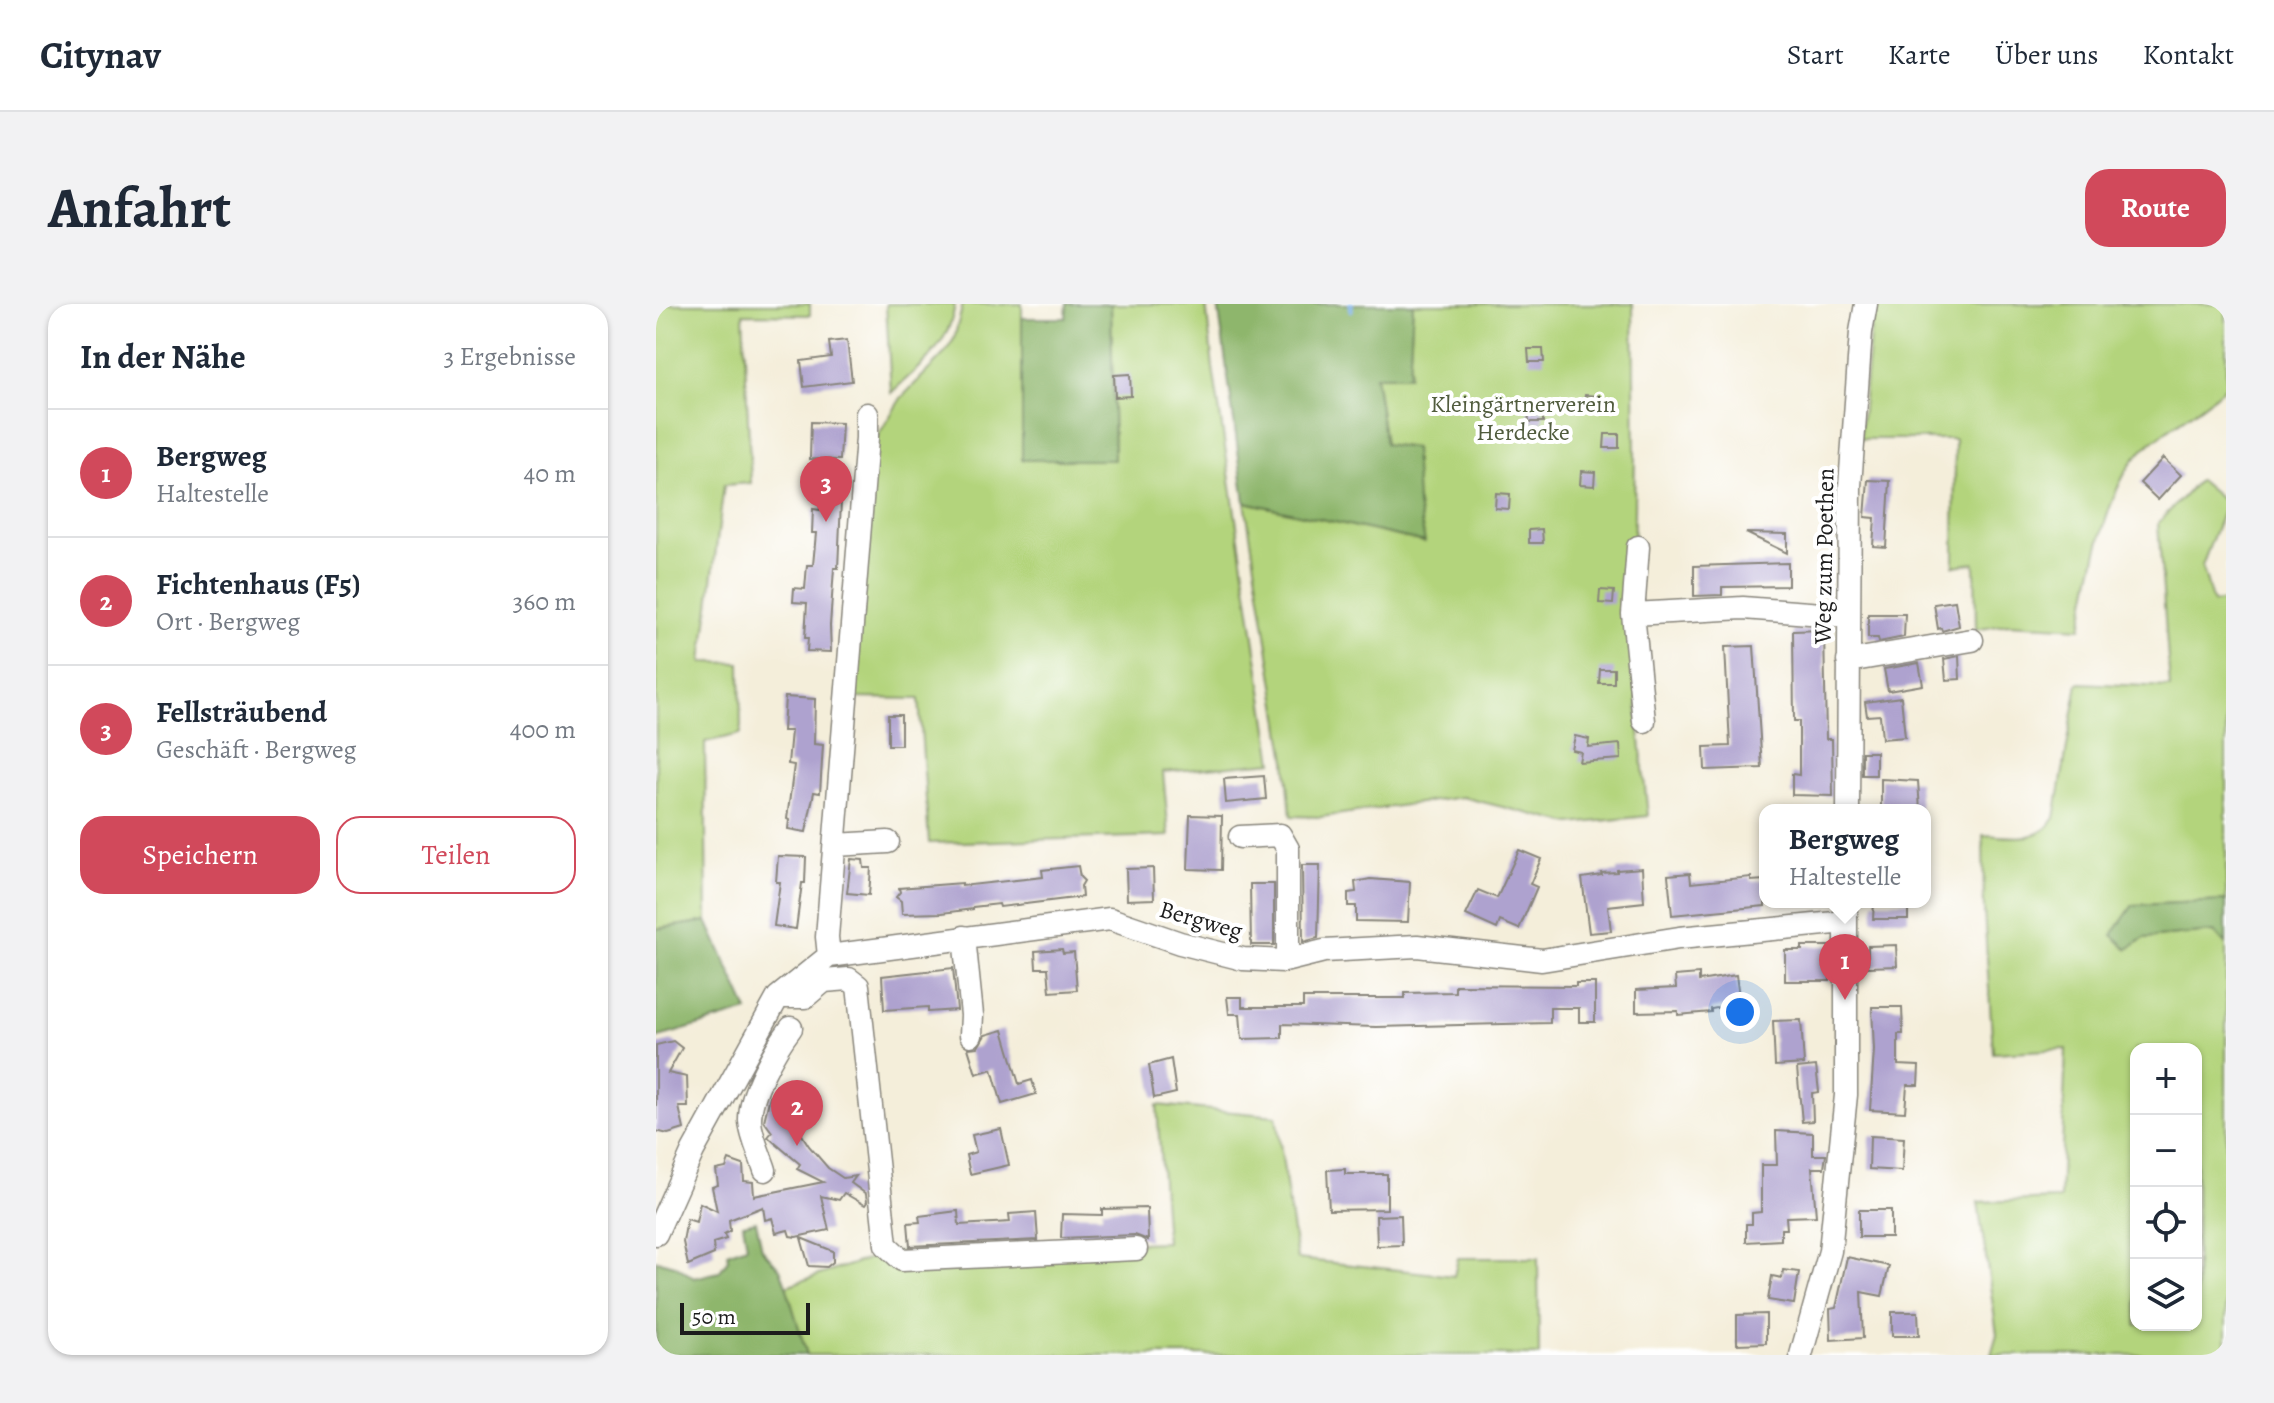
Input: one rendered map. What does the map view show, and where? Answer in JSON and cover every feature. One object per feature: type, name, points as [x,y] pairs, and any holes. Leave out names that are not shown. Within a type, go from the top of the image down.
[{"type":"street","name":"Weg zum Poethen","points":[[1848,804],[1850,486],[1861,332],[1866,304]]},
{"type":"street","points":[[657,1227],[693,1151],[778,997],[829,956],[827,937],[867,414]]},
{"type":"street","points":[[1638,547],[1633,614],[1644,721]]},
{"type":"street","points":[[1633,614],[1743,608],[1849,616]]},
{"type":"street","points":[[1848,661],[1972,640]]},
{"type":"street","points":[[1240,837],[1280,835],[1288,849],[1288,960]]},
{"type":"street","points":[[835,845],[888,842]]},
{"type":"street","points":[[1801,1355],[1830,1251],[1846,1095],[1846,912]]},
{"type":"street","name":"Bergweg","points":[[829,956],[1110,919],[1180,943],[1243,959],[1288,960],[1324,951],[1417,946],[1542,960],[1846,912]]},
{"type":"street","points":[[964,937],[972,1015],[971,1035]]},
{"type":"street","points":[[778,997],[805,997],[824,981],[849,979],[858,986],[886,1245],[902,1260],[1136,1249]]},
{"type":"street","points":[[765,1170],[751,1129],[751,1110],[776,1047],[791,1028]]},
{"type":"green space","points":[[656,304],[810,304],[810,315],[743,314],[751,483],[724,485],[702,662],[740,663],[741,734],[705,742],[707,921],[656,929]]},
{"type":"green space","points":[[886,304],[955,304],[947,332],[940,343],[923,364],[891,393]]},
{"type":"green space","points":[[963,304],[1022,304],[1022,460],[1114,459],[1111,304],[1206,304],[1273,762],[1163,772],[1169,836],[929,843],[919,699],[850,698],[874,442],[901,398],[944,354],[954,339]]},
{"type":"green space","points":[[1067,304],[1111,304],[1114,460],[1022,460],[1022,318],[1066,318]]},
{"type":"green space","points":[[1218,304],[1413,304],[1409,376],[1375,376],[1385,444],[1414,448],[1417,500],[1425,542],[1245,502]]},
{"type":"green space","name":"Kleingärtnerverein Herdecke","points":[[1413,304],[1633,304],[1633,571],[1638,720],[1648,816],[1571,824],[1462,797],[1321,817],[1291,816],[1286,761],[1245,502],[1424,542],[1417,500],[1385,444],[1375,375],[1409,376]]},
{"type":"green space","points":[[1873,304],[2226,304],[2226,386],[2149,445],[2128,469],[2101,536],[2081,628],[2008,624],[1976,630],[1975,563],[1954,566],[1955,439],[1860,439]]},
{"type":"green space","points":[[2199,480],[2226,503],[2202,566],[2213,603],[2226,601],[2226,901],[2133,905],[2145,938],[2215,932],[2226,945],[2226,1355],[1991,1355],[1997,1334],[1978,1202],[2060,1199],[2066,1049],[1993,1053],[1984,910],[1983,835],[2033,835],[2041,832],[2055,818],[2078,683],[2170,687],[2158,523]]},
{"type":"green space","points":[[2226,901],[2226,945],[2214,932],[2145,938],[2128,949],[2112,935],[2133,905]]},
{"type":"green space","points":[[707,921],[748,1011],[656,1038],[656,929]]},
{"type":"green space","points":[[1157,1105],[1276,1116],[1297,1259],[1454,1276],[1458,1258],[1538,1258],[1539,1355],[807,1355],[786,1286],[889,1252],[1166,1242]]},
{"type":"green space","points":[[756,1221],[762,1249],[780,1269],[807,1355],[656,1355],[656,1260],[675,1265],[694,1278],[719,1272],[728,1260],[727,1253],[747,1246],[743,1224]]},
{"type":"building","points":[[847,340],[852,381],[804,387],[801,361],[831,357],[829,342]]},
{"type":"building","points":[[1528,349],[1543,349],[1544,362],[1529,362]]},
{"type":"building","points":[[1130,374],[1131,396],[1115,397],[1114,375]]},
{"type":"building","points":[[1585,395],[1598,396],[1597,409],[1583,408]]},
{"type":"building","points":[[1528,409],[1543,409],[1543,422],[1529,422]]},
{"type":"building","points":[[811,422],[842,423],[840,460],[810,459]]},
{"type":"building","points":[[1605,434],[1619,434],[1619,448],[1604,448]]},
{"type":"building","points":[[2163,458],[2181,475],[2158,500],[2140,483]]},
{"type":"building","points":[[1581,471],[1595,472],[1594,486],[1580,485]]},
{"type":"building","points":[[1868,480],[1890,481],[1886,547],[1873,546],[1875,518],[1865,517]]},
{"type":"building","points":[[1496,493],[1510,494],[1509,509],[1495,508]]},
{"type":"building","points":[[821,500],[841,501],[838,568],[834,568],[830,626],[831,652],[807,651],[807,603],[793,602],[794,588],[805,589],[807,565],[813,565],[816,533],[812,533],[813,509],[820,510]]},
{"type":"building","points":[[1542,529],[1543,543],[1529,543],[1529,530]]},
{"type":"building","points":[[1746,533],[1787,534],[1787,553]]},
{"type":"building","points":[[1788,563],[1788,586],[1722,587],[1722,595],[1694,596],[1694,566]]},
{"type":"building","points":[[1600,590],[1614,591],[1613,604],[1599,603]]},
{"type":"building","points":[[1955,601],[1959,626],[1942,631],[1938,629],[1934,604]]},
{"type":"building","points":[[1868,614],[1905,614],[1904,637],[1879,642],[1878,638],[1868,638]]},
{"type":"building","points":[[1824,630],[1826,739],[1832,739],[1833,796],[1792,795],[1792,774],[1799,775],[1799,721],[1794,721],[1793,631]]},
{"type":"building","points":[[1754,646],[1762,768],[1705,770],[1704,747],[1730,746],[1725,647]]},
{"type":"building","points":[[1959,656],[1960,679],[1946,680],[1944,659]]},
{"type":"building","points":[[1919,663],[1923,685],[1888,691],[1884,669]]},
{"type":"building","points":[[1600,669],[1614,669],[1614,683],[1599,683]]},
{"type":"building","points":[[785,697],[815,699],[814,744],[823,745],[820,793],[814,792],[806,832],[788,829],[794,765],[788,764],[791,731],[783,731]]},
{"type":"building","points":[[1901,697],[1905,737],[1882,739],[1880,715],[1867,716],[1865,702]]},
{"type":"building","points":[[888,715],[901,715],[901,745],[888,745]]},
{"type":"building","points":[[1575,736],[1589,739],[1588,747],[1620,744],[1621,759],[1579,762],[1581,752],[1572,750]]},
{"type":"building","points":[[1862,752],[1876,752],[1876,775],[1862,775]]},
{"type":"building","points":[[1264,776],[1266,799],[1226,803],[1224,779]]},
{"type":"building","points":[[1881,779],[1918,781],[1920,804],[1881,804]]},
{"type":"building","points":[[1190,815],[1222,816],[1221,870],[1188,869]]},
{"type":"building","points":[[1519,850],[1541,859],[1530,884],[1537,887],[1519,929],[1500,921],[1497,929],[1466,915],[1478,890],[1497,898]]},
{"type":"building","points":[[778,856],[806,857],[805,883],[802,883],[796,929],[774,926],[780,882],[776,882]]},
{"type":"building","points":[[851,859],[863,860],[864,868],[871,868],[869,895],[847,893]]},
{"type":"building","points":[[1302,865],[1320,865],[1318,938],[1303,942]]},
{"type":"building","points":[[1078,866],[1084,881],[1082,897],[1000,907],[999,904],[942,913],[902,914],[901,901],[896,897],[899,888],[962,883],[962,886],[1043,877],[1042,870]]},
{"type":"building","points":[[1153,868],[1154,899],[1127,900],[1126,869]]},
{"type":"building","points":[[1642,868],[1644,902],[1608,906],[1611,931],[1589,933],[1582,878]]},
{"type":"building","points":[[1690,873],[1691,883],[1751,877],[1751,881],[1759,880],[1759,907],[1672,915],[1668,875]]},
{"type":"building","points":[[1370,879],[1410,882],[1408,922],[1356,921],[1356,906],[1348,906],[1348,893],[1356,892],[1355,882]]},
{"type":"building","points":[[1250,884],[1274,884],[1274,945],[1251,945]]},
{"type":"building","points":[[1874,908],[1908,908],[1908,919],[1873,919]]},
{"type":"building","points":[[1896,945],[1897,966],[1868,967],[1868,946]]},
{"type":"building","points":[[1802,946],[1829,946],[1830,981],[1785,981],[1785,950],[1802,950]]},
{"type":"building","points":[[1062,949],[1063,953],[1074,952],[1077,990],[1050,992],[1048,968],[1036,968],[1035,951]]},
{"type":"building","points":[[953,968],[957,1010],[928,1012],[928,1007],[884,1010],[882,976]]},
{"type":"building","points":[[1699,974],[1699,981],[1736,975],[1740,1004],[1711,1009],[1711,1012],[1678,1015],[1678,1011],[1636,1012],[1636,990],[1676,988],[1675,976]]},
{"type":"building","points":[[1576,983],[1595,983],[1595,1022],[1579,1022],[1579,1008],[1550,1008],[1550,1023],[1376,1027],[1282,1024],[1282,1038],[1242,1039],[1240,1014],[1229,1014],[1227,997],[1242,997],[1242,1007],[1303,1007],[1303,998],[1405,998],[1405,993],[1455,992],[1455,985],[1576,986]]},
{"type":"building","points":[[1872,1007],[1902,1007],[1903,1034],[1898,1034],[1898,1065],[1919,1066],[1918,1085],[1907,1085],[1905,1112],[1870,1110],[1874,1050]]},
{"type":"building","points":[[1801,1020],[1804,1064],[1775,1066],[1773,1021]]},
{"type":"building","points":[[1003,1030],[1019,1084],[1032,1080],[1036,1094],[1002,1104],[992,1069],[976,1074],[968,1048],[978,1047],[985,1035]]},
{"type":"building","points":[[673,1041],[682,1048],[668,1073],[687,1077],[688,1107],[679,1107],[684,1129],[668,1134],[656,1131],[656,1045]]},
{"type":"building","points":[[1171,1059],[1176,1093],[1154,1098],[1149,1065]]},
{"type":"building","points":[[1816,1066],[1819,1092],[1812,1093],[1813,1121],[1802,1122],[1797,1068]]},
{"type":"building","points":[[770,1096],[784,1097],[791,1116],[804,1112],[810,1124],[799,1130],[809,1146],[828,1168],[843,1178],[856,1176],[851,1183],[866,1194],[867,1202],[865,1205],[844,1193],[839,1200],[821,1196],[829,1230],[796,1237],[790,1236],[788,1230],[776,1233],[772,1218],[765,1220],[763,1207],[729,1220],[730,1231],[724,1234],[726,1239],[713,1243],[714,1254],[688,1265],[683,1242],[687,1219],[696,1222],[700,1203],[717,1211],[712,1187],[718,1185],[716,1170],[726,1168],[729,1160],[743,1165],[744,1181],[753,1182],[754,1196],[823,1182],[797,1169],[800,1164],[768,1137],[772,1132],[764,1121]]},
{"type":"building","points":[[1001,1129],[1009,1165],[970,1174],[966,1155],[976,1152],[972,1135]]},
{"type":"building","points":[[1776,1131],[1813,1133],[1813,1155],[1826,1155],[1824,1168],[1812,1168],[1816,1216],[1786,1217],[1787,1229],[1781,1229],[1781,1240],[1746,1242],[1746,1224],[1752,1224],[1752,1213],[1761,1212],[1761,1165],[1777,1165]]},
{"type":"building","points":[[1870,1136],[1904,1138],[1902,1171],[1869,1169]]},
{"type":"building","points":[[1345,1169],[1345,1174],[1387,1174],[1387,1209],[1329,1210],[1327,1170]]},
{"type":"building","points":[[1147,1208],[1148,1240],[1135,1235],[1061,1238],[1062,1214],[1102,1215],[1102,1209]]},
{"type":"building","points":[[1859,1210],[1891,1210],[1891,1237],[1859,1237]]},
{"type":"building","points":[[958,1211],[959,1225],[1010,1222],[1009,1214],[1036,1212],[1038,1240],[910,1246],[908,1223],[920,1222],[919,1216]]},
{"type":"building","points":[[1401,1215],[1402,1245],[1377,1246],[1376,1216]]},
{"type":"building","points":[[801,1238],[833,1251],[833,1262],[827,1267],[809,1266]]},
{"type":"building","points":[[1847,1257],[1889,1266],[1882,1296],[1861,1292],[1863,1338],[1831,1340],[1830,1309],[1836,1308]]},
{"type":"building","points":[[1783,1270],[1799,1272],[1794,1304],[1768,1300],[1772,1276],[1782,1278]]},
{"type":"building","points":[[1892,1312],[1918,1312],[1919,1336],[1892,1336]]},
{"type":"building","points":[[1766,1314],[1766,1343],[1737,1344],[1737,1315]]},
{"type":"waterway","points":[[1351,304],[1351,310]]},
{"type":"place","name":"Fellsträubend","points":[[826,522]]},
{"type":"place","name":"Bergweg","points":[[1845,1000]]},
{"type":"place","name":"Fichtenhaus (F5)","points":[[797,1146]]}]
